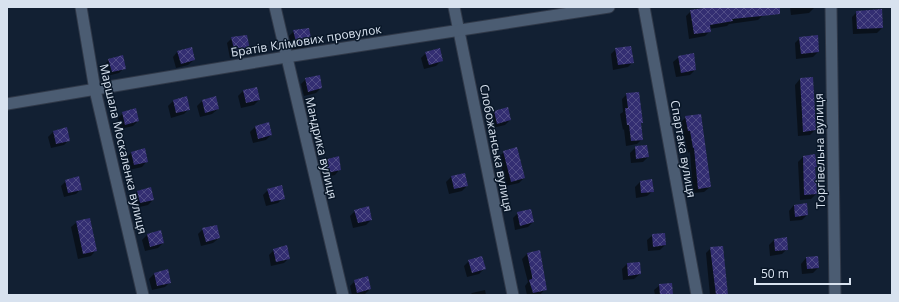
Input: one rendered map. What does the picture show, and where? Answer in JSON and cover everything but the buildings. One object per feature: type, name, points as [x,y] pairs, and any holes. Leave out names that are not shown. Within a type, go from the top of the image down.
[{"type":"street","name":"Маршала Москаленка вулиця","points":[[81,7],[95,90],[142,295]]},
{"type":"street","name":"Мандрика вулиця","points":[[275,7],[343,295]]},
{"type":"street","name":"Слобожанська вулиця","points":[[454,7],[513,295]]},
{"type":"street","name":"Братів Клімових провулок","points":[[7,104],[459,29],[609,7]]},
{"type":"street","name":"Спартака вулиця","points":[[644,7],[697,295]]},
{"type":"street","name":"Торгівельна вулиця","points":[[831,7],[835,295]]}]
